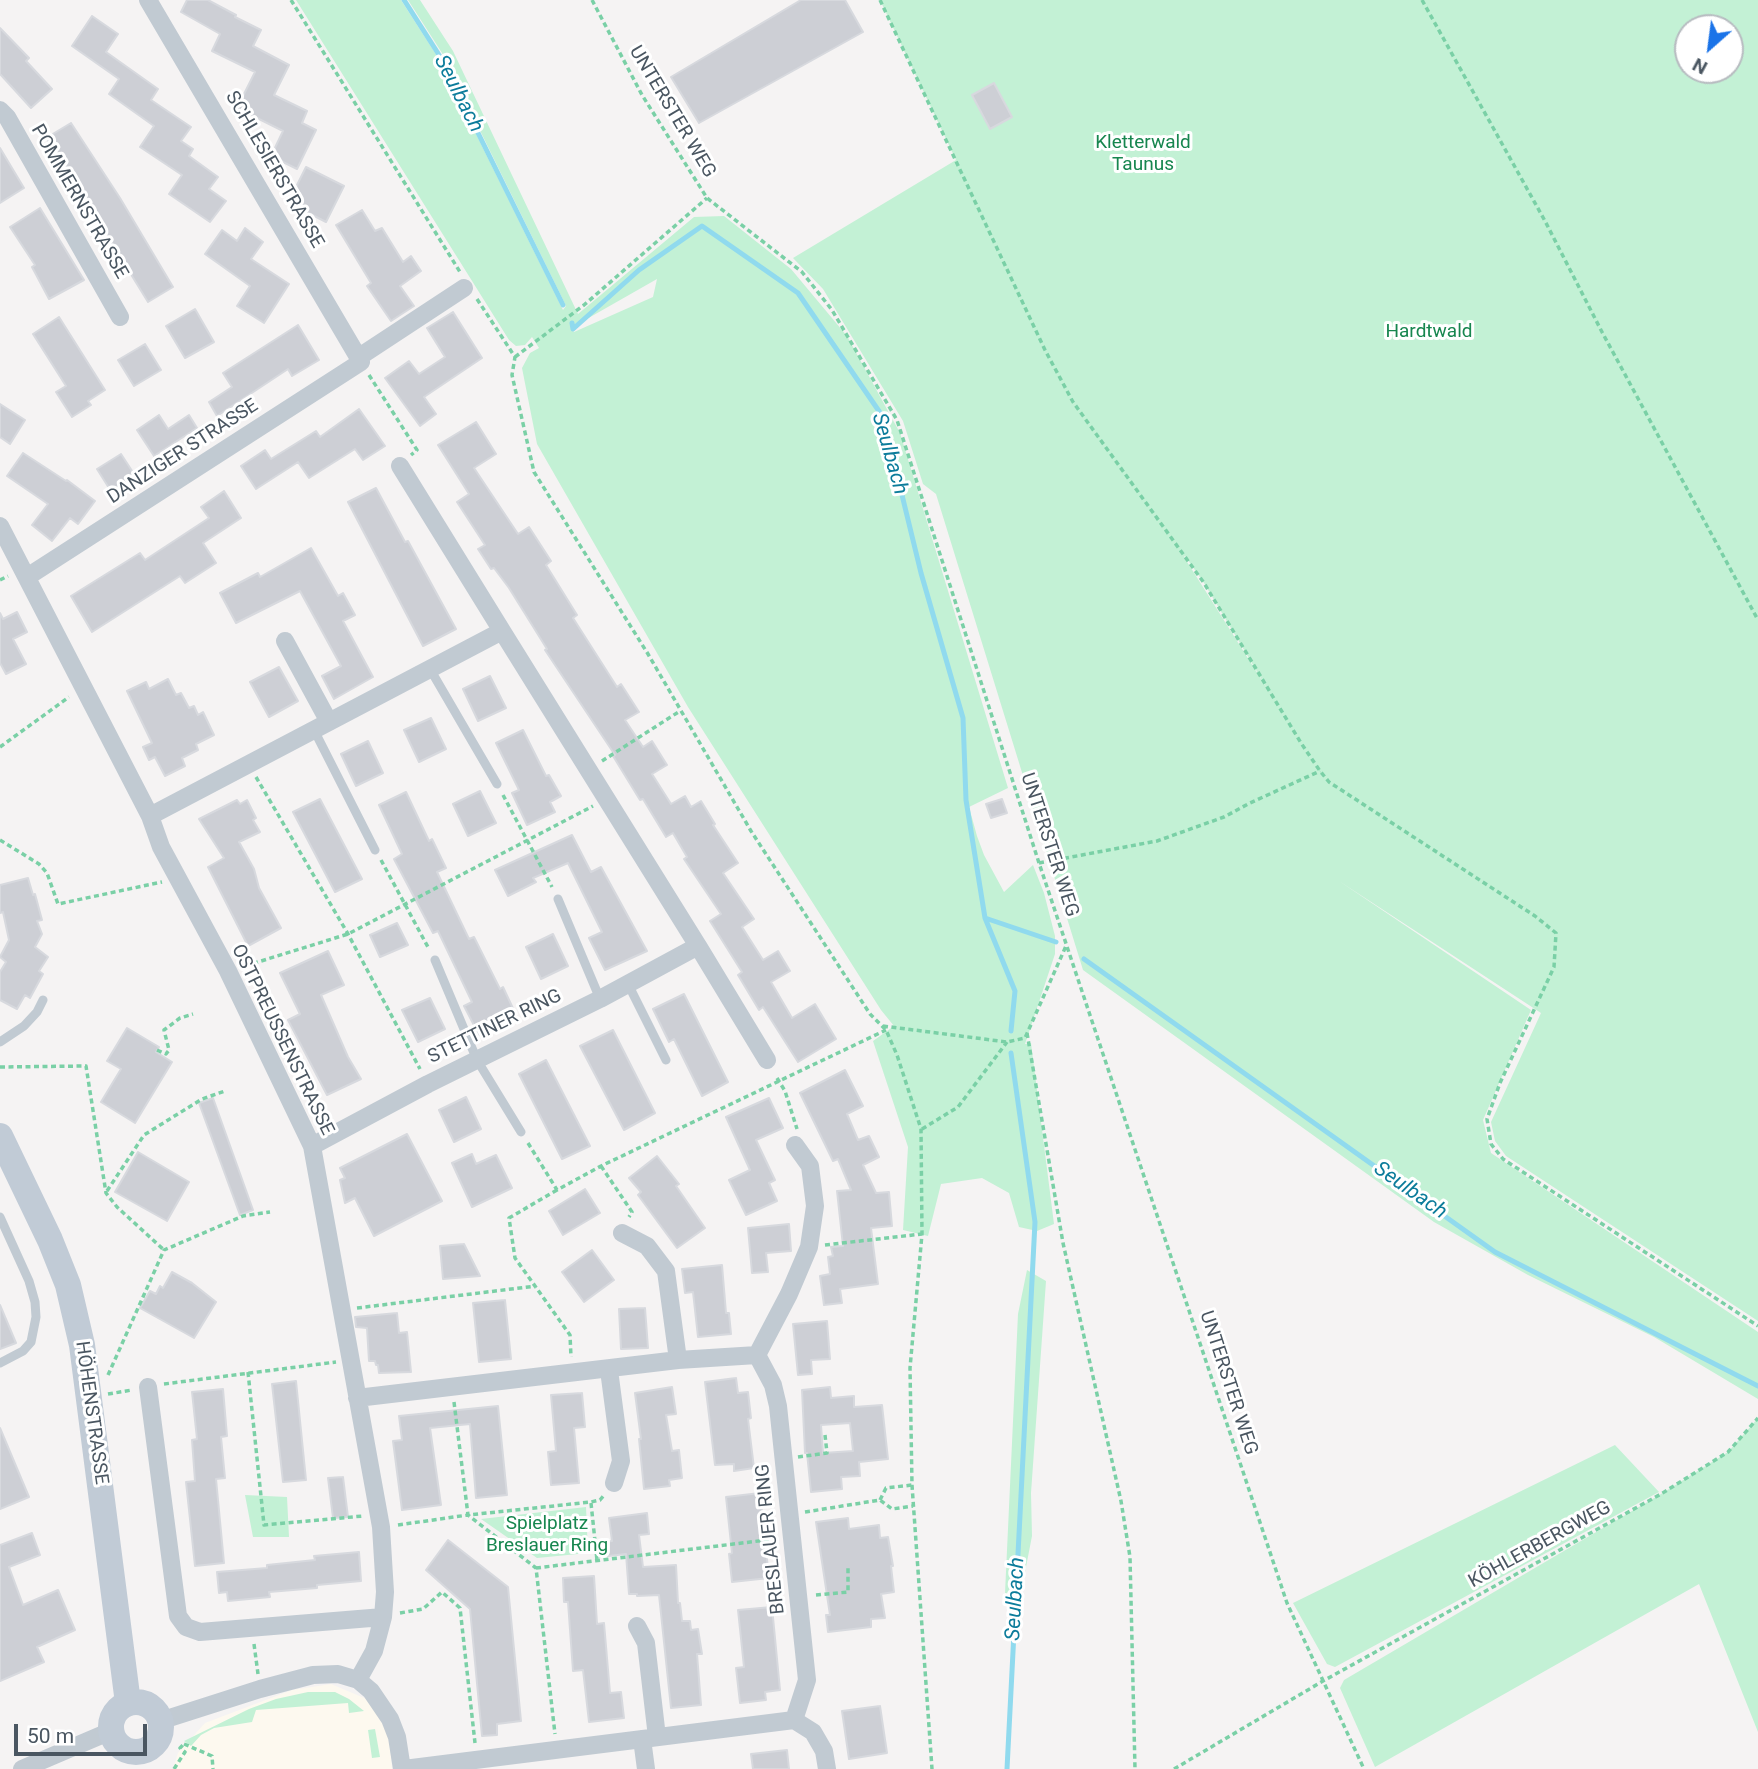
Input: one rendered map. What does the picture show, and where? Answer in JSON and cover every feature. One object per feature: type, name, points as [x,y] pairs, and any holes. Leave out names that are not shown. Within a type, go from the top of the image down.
[{"type":"street","name":"SCHLESIERSTRASSE","points":[[148,0],[360,359]]},
{"type":"street","name":"POMMERNSTRASSE","points":[[0,110],[7,117],[120,317]]},
{"type":"street","name":"DANZIGER STRASSE","points":[[27,577],[360,359],[466,286]]},
{"type":"street","points":[[400,466],[767,1060]]},
{"type":"street","name":"OSTPREUSSENSTRASSE","points":[[2,536],[27,577],[150,816],[161,847],[228,971],[312,1146],[379,1521],[385,1592],[382,1620],[374,1651],[358,1680]]},
{"type":"street","points":[[150,816],[502,631]]},
{"type":"street","points":[[285,641],[321,726]]},
{"type":"street","name":"STETTINER RING","points":[[312,1146],[698,946]]},
{"type":"street","name":"HÖHENSTRASSE","points":[[0,1136],[50,1240],[68,1285],[94,1396],[128,1703]]},
{"type":"street","points":[[357,1398],[678,1360],[757,1355],[789,1294],[809,1247],[815,1206],[810,1166],[795,1145]]},
{"type":"street","points":[[622,1233],[647,1246],[666,1270],[678,1360]]},
{"type":"street","name":"BRESLAUER RING","points":[[757,1355],[773,1385],[778,1406],[807,1680],[794,1720]]},
{"type":"street","points":[[610,1370],[621,1461],[614,1483]]},
{"type":"street","points":[[148,1387],[178,1616],[187,1627],[200,1632],[382,1620]]},
{"type":"street","points":[[637,1626],[646,1643],[650,1738],[646,1769]]},
{"type":"street","points":[[160,1721],[313,1675],[338,1674],[358,1680],[371,1691],[390,1718],[403,1769],[794,1720],[813,1732],[824,1751],[827,1769]]},
{"type":"street","points":[[128,1703],[144,1703],[157,1714],[160,1721],[161,1729],[155,1743],[134,1761],[119,1746],[111,1731],[111,1723],[117,1711],[128,1703]]},
{"type":"street","points":[[22,1769],[111,1731]]},
{"type":"lane","points":[[430,669],[497,784]]},
{"type":"lane","points":[[321,726],[375,850]]},
{"type":"lane","points":[[558,898],[600,999]]},
{"type":"lane","points":[[435,960],[477,1060],[521,1132]]},
{"type":"lane","points":[[628,984],[666,1059]]},
{"type":"lane","points":[[0,1042],[24,1026],[37,1012],[43,1000]]},
{"type":"lane","points":[[0,1217],[29,1281],[36,1317],[31,1342],[23,1352],[0,1363]]},
{"type":"path","points":[[291,0],[466,286],[515,356],[512,375],[534,472],[648,654],[751,831],[870,1014],[884,1028],[897,1055],[921,1129],[922,1234],[910,1368],[912,1485],[932,1769]]},
{"type":"path","name":"UNTERSTER WEG","points":[[592,0],[642,95],[707,198],[802,272],[832,310],[897,420],[1039,863],[1287,1603],[1364,1769]]},
{"type":"path","points":[[881,0],[1045,350],[1073,402],[1204,583],[1320,771],[1329,782],[1535,916],[1556,933],[1555,967],[1500,1083],[1487,1119],[1491,1144],[1503,1159],[1758,1326]]},
{"type":"path","points":[[1422,0],[1545,221],[1758,620]]},
{"type":"path","points":[[515,356],[584,305],[707,198]]},
{"type":"path","points":[[360,359],[417,450],[400,466]]},
{"type":"path","points":[[0,747],[82,688]]},
{"type":"path","points":[[589,770],[680,712]]},
{"type":"path","points":[[249,766],[348,934],[428,1084]]},
{"type":"path","points":[[1039,863],[1157,841],[1224,817],[1320,771]]},
{"type":"path","points":[[497,784],[558,898]]},
{"type":"path","points":[[228,971],[348,934],[607,798]]},
{"type":"path","points":[[0,840],[39,864],[47,873],[58,904],[178,879]]},
{"type":"path","points":[[375,850],[435,960]]},
{"type":"path","points":[[572,1373],[570,1335],[515,1258],[509,1218],[601,1166],[884,1028],[1007,1042],[1026,1038],[1067,944]]},
{"type":"path","points":[[157,1050],[166,1054],[169,1049],[164,1030],[180,1018],[193,1014]]},
{"type":"path","points":[[1027,1033],[1063,1243],[1121,1501],[1130,1557],[1135,1769]]},
{"type":"path","points":[[921,1129],[958,1107],[1007,1042]]},
{"type":"path","points":[[767,1060],[785,1091],[798,1128],[795,1145]]},
{"type":"path","points":[[0,1067],[86,1066],[106,1193],[117,1207],[164,1250]]},
{"type":"path","points":[[106,1193],[144,1135],[202,1099],[225,1091]]},
{"type":"path","points":[[521,1132],[556,1190]]},
{"type":"path","points":[[601,1166],[632,1212],[622,1233]]},
{"type":"path","points":[[94,1396],[164,1250],[243,1216],[270,1212]]},
{"type":"path","points":[[809,1247],[922,1234]]},
{"type":"path","points":[[341,1310],[536,1286]]},
{"type":"path","points":[[94,1396],[248,1372],[349,1361]]},
{"type":"path","points":[[248,1372],[264,1525],[468,1515],[591,1502],[600,1500],[614,1483]]},
{"type":"path","points":[[452,1386],[468,1515],[536,1568],[792,1537]]},
{"type":"path","name":"KÖHLERBERGWEG","points":[[1174,1769],[1323,1681],[1661,1494],[1728,1452],[1758,1418]]},
{"type":"path","points":[[807,1456],[827,1453],[825,1435]]},
{"type":"path","points":[[880,1500],[886,1488],[912,1485]]},
{"type":"path","points":[[807,1511],[880,1500],[892,1509],[913,1506]]},
{"type":"path","points":[[591,1502],[597,1560]]},
{"type":"path","points":[[823,1594],[848,1592],[848,1567]]},
{"type":"path","points":[[536,1568],[556,1750]]},
{"type":"path","points":[[382,1620],[393,1625],[400,1613],[424,1609],[442,1592],[460,1608],[477,1759]]},
{"type":"path","points":[[251,1628],[260,1689]]},
{"type":"path","points":[[174,1769],[185,1752],[180,1748],[184,1744],[212,1756],[213,1769]]},
{"type":"shaded area","points":[[331,1684],[369,1700],[388,1728],[392,1769],[173,1769],[178,1753],[205,1723],[292,1690]]},
{"type":"green space","points":[[296,0],[401,0],[439,59],[563,310],[566,306],[442,53],[408,0],[420,0],[453,51],[578,314],[694,217],[724,216],[791,269],[847,336],[900,433],[1008,788],[969,807],[977,836],[1004,892],[1033,865],[1044,893],[1055,936],[1055,954],[1025,1044],[1031,1043],[1054,1224],[1037,1231],[1019,1227],[1009,1193],[982,1178],[941,1184],[928,1236],[903,1230],[908,1147],[873,1041],[894,1026],[881,1010],[688,707],[537,444],[522,368],[530,353],[539,348],[532,337],[525,345],[516,346],[509,340]],"holes":[[[657,279],[653,297],[574,332],[571,328]]]},
{"type":"green space","name":"Hardtwald","points":[[880,0],[1758,0],[1758,1321],[1506,1156],[1495,1141],[1491,1122],[1541,1013],[1339,881],[1531,1010],[1483,1120],[1491,1153],[1758,1332],[1758,1399],[1654,1337],[1528,1275],[1434,1222],[1083,970],[936,494],[923,484],[903,421],[823,289],[793,258],[956,160]],"holes":[[[1185,556],[1204,583],[1268,690]]]},
{"type":"green space","points":[[1027,1270],[1046,1281],[1031,1493],[1032,1536],[1019,1603],[1005,1593],[1018,1314]]},
{"type":"green space","points":[[1758,1418],[1758,1732],[1699,1584],[1375,1767],[1340,1688],[1344,1680],[1728,1452]]},
{"type":"green space","points":[[1615,1445],[1659,1492],[1335,1667],[1327,1664],[1293,1603]]},
{"type":"green space","points":[[245,1495],[287,1497],[289,1537],[253,1537]]},
{"type":"green space","name":"Spielplatz Breslauer Ring","points":[[586,1507],[588,1553],[537,1558],[481,1519]]},
{"type":"green space","points":[[308,1692],[335,1692],[364,1711],[349,1713],[348,1703],[256,1710],[252,1722],[214,1728],[201,1735],[191,1746],[184,1741],[249,1709],[276,1699]]},
{"type":"green space","points":[[375,1729],[380,1757],[372,1758],[368,1730]]},
{"type":"building","points":[[187,0],[208,0],[261,30],[253,46],[289,65],[274,95],[307,111],[302,123],[316,130],[297,169],[271,156],[283,131],[237,108],[255,72],[212,51],[220,34],[181,12]]},
{"type":"building","points":[[801,0],[845,0],[863,32],[699,123],[671,77]]},
{"type":"building","points":[[92,16],[118,34],[106,52],[158,89],[151,100],[191,127],[181,141],[193,149],[189,156],[218,177],[209,189],[226,201],[210,222],[169,194],[182,175],[140,147],[154,126],[109,94],[119,79],[72,46]]},
{"type":"building","points":[[0,28],[29,58],[26,61],[52,89],[31,108],[0,74]]},
{"type":"building","points":[[994,83],[1012,117],[990,129],[972,95]]},
{"type":"building","points":[[71,123],[173,287],[148,302],[76,185],[78,183],[46,138]]},
{"type":"building","points":[[0,148],[24,188],[0,203]]},
{"type":"building","points":[[306,167],[344,186],[326,222],[295,206],[301,195],[294,191]]},
{"type":"building","points":[[40,208],[84,280],[49,299],[32,267],[35,265],[10,227]]},
{"type":"building","points":[[362,210],[375,231],[382,228],[403,262],[411,256],[421,271],[400,286],[414,306],[391,321],[367,286],[371,283],[336,225]]},
{"type":"building","points":[[245,228],[263,242],[251,259],[289,284],[264,323],[237,306],[250,286],[205,254],[222,230],[237,241]]},
{"type":"building","points":[[195,309],[214,342],[185,358],[166,326]]},
{"type":"building","points":[[453,312],[482,358],[424,397],[436,414],[420,426],[385,378],[409,361],[419,374],[445,357],[427,328]]},
{"type":"building","points":[[59,317],[105,390],[88,401],[91,405],[72,417],[56,392],[66,386],[33,334]]},
{"type":"building","points":[[298,325],[319,360],[292,376],[288,369],[217,416],[209,402],[232,387],[223,373]]},
{"type":"building","points":[[145,344],[161,370],[134,386],[118,360]]},
{"type":"building","points":[[0,404],[25,420],[10,444],[0,437]]},
{"type":"building","points":[[359,409],[385,446],[363,460],[355,449],[309,478],[298,462],[256,489],[241,466],[265,450],[271,459],[316,431],[320,437]]},
{"type":"building","points":[[159,415],[168,429],[189,415],[197,428],[154,456],[137,430]]},
{"type":"building","points":[[476,422],[496,454],[474,468],[518,534],[529,527],[551,561],[546,565],[577,615],[573,618],[617,687],[621,684],[639,712],[625,720],[643,747],[652,741],[667,765],[652,774],[671,804],[685,796],[691,807],[701,801],[738,863],[723,873],[754,919],[742,927],[763,960],[778,951],[790,971],[771,982],[792,1018],[815,1004],[836,1039],[798,1062],[763,1007],[759,1010],[738,975],[742,972],[710,921],[721,914],[684,859],[687,857],[673,833],[666,837],[643,799],[640,800],[613,756],[615,755],[545,650],[547,649],[509,588],[494,568],[491,569],[478,549],[485,545],[457,502],[469,494],[438,445]]},
{"type":"building","points":[[23,453],[95,501],[78,524],[70,518],[52,541],[32,525],[48,504],[7,476]]},
{"type":"building","points":[[121,454],[138,480],[114,496],[97,469]]},
{"type":"building","points":[[376,488],[456,629],[423,646],[348,502]]},
{"type":"building","points":[[224,491],[241,518],[203,543],[216,563],[185,583],[180,576],[92,632],[71,596],[140,553],[145,560],[209,518],[201,507]]},
{"type":"building","points":[[311,548],[338,596],[343,593],[355,615],[343,621],[373,677],[334,699],[322,676],[341,666],[300,591],[236,623],[220,593],[258,573],[260,577]]},
{"type":"building","points":[[17,612],[27,632],[13,639],[26,664],[6,674],[0,663],[0,613],[3,619]]},
{"type":"building","points":[[279,667],[298,701],[269,717],[250,682]]},
{"type":"building","points":[[490,676],[506,708],[478,721],[463,689]]},
{"type":"building","points":[[168,679],[176,695],[181,693],[189,708],[194,706],[198,715],[203,712],[214,735],[196,744],[198,750],[182,758],[185,766],[165,776],[155,757],[149,760],[143,747],[152,743],[127,691],[146,682],[149,689]]},
{"type":"building","points":[[431,718],[446,749],[419,762],[404,730]]},
{"type":"building","points":[[523,730],[546,776],[549,775],[561,796],[550,802],[555,812],[527,825],[512,793],[519,790],[496,743]]},
{"type":"building","points":[[368,741],[383,773],[356,786],[341,754]]},
{"type":"building","points":[[480,791],[496,823],[468,836],[453,804]]},
{"type":"building","points":[[406,792],[429,841],[432,839],[446,868],[437,872],[469,939],[474,937],[517,1017],[479,1035],[464,1006],[472,1002],[438,931],[433,933],[394,859],[402,854],[379,805]]},
{"type":"building","points":[[320,799],[362,879],[335,892],[293,812]]},
{"type":"building","points":[[1002,799],[1007,813],[991,818],[986,804]]},
{"type":"building","points":[[237,800],[240,804],[247,800],[256,818],[253,820],[260,832],[239,842],[254,869],[259,888],[281,928],[248,946],[208,867],[224,858],[199,819]]},
{"type":"building","points":[[572,835],[591,872],[601,867],[647,951],[605,970],[589,938],[602,932],[568,863],[533,878],[536,882],[508,896],[495,870]]},
{"type":"building","points":[[28,878],[42,920],[37,921],[42,934],[35,947],[48,957],[39,971],[43,974],[30,998],[25,995],[17,1009],[0,1000],[0,972],[6,962],[0,957],[9,940],[3,912],[0,913],[0,885]]},
{"type":"building","points":[[397,923],[408,945],[380,957],[370,935]]},
{"type":"building","points":[[553,934],[568,966],[541,979],[526,947]]},
{"type":"building","points":[[328,951],[344,985],[321,995],[348,1057],[361,1079],[327,1095],[288,1020],[300,1014],[280,973]]},
{"type":"building","points":[[684,994],[728,1082],[702,1096],[674,1039],[669,1042],[653,1009]]},
{"type":"building","points":[[430,998],[445,1029],[418,1042],[402,1010]]},
{"type":"building","points":[[127,1028],[159,1047],[156,1052],[172,1062],[135,1123],[101,1102],[121,1069],[107,1061]]},
{"type":"building","points":[[613,1030],[655,1113],[624,1130],[580,1046]]},
{"type":"building","points":[[546,1060],[590,1146],[562,1159],[519,1074]]},
{"type":"building","points":[[845,1070],[863,1106],[847,1114],[858,1140],[869,1136],[879,1157],[863,1165],[876,1193],[889,1192],[892,1226],[871,1228],[878,1284],[840,1289],[842,1303],[824,1305],[820,1276],[830,1274],[828,1257],[833,1256],[831,1247],[843,1246],[837,1191],[851,1190],[838,1159],[833,1161],[800,1093]]},
{"type":"building","points":[[466,1097],[481,1129],[454,1142],[439,1110]]},
{"type":"building","points":[[213,1098],[253,1210],[240,1215],[199,1103]]},
{"type":"building","points":[[769,1098],[783,1128],[756,1140],[775,1180],[769,1183],[777,1201],[746,1215],[729,1180],[750,1170],[726,1117]]},
{"type":"building","points":[[407,1134],[442,1201],[374,1236],[355,1198],[345,1203],[340,1180],[345,1178],[340,1168]]},
{"type":"building","points":[[138,1152],[189,1182],[167,1221],[115,1192]]},
{"type":"building","points":[[472,1154],[476,1164],[496,1155],[512,1188],[472,1207],[452,1163]]},
{"type":"building","points":[[657,1156],[679,1184],[676,1186],[705,1228],[677,1248],[638,1195],[641,1192],[629,1178]]},
{"type":"building","points":[[585,1189],[600,1213],[563,1235],[549,1211]]},
{"type":"building","points":[[789,1224],[791,1251],[766,1253],[768,1272],[752,1273],[748,1228]]},
{"type":"building","points":[[464,1244],[480,1276],[443,1279],[440,1246]]},
{"type":"building","points":[[592,1250],[614,1280],[584,1302],[562,1272]]},
{"type":"building","points":[[722,1265],[726,1313],[729,1313],[731,1334],[698,1337],[693,1292],[685,1293],[682,1269]]},
{"type":"building","points":[[172,1272],[192,1283],[216,1302],[194,1338],[140,1308],[150,1291],[156,1294],[160,1286],[163,1288]]},
{"type":"building","points":[[505,1300],[511,1359],[479,1362],[473,1303]]},
{"type":"building","points":[[0,1305],[16,1343],[0,1349]]},
{"type":"building","points":[[645,1308],[648,1348],[621,1349],[619,1309]]},
{"type":"building","points":[[397,1313],[399,1333],[407,1332],[411,1372],[379,1373],[375,1361],[369,1361],[367,1328],[356,1327],[355,1317]]},
{"type":"building","points":[[827,1321],[830,1359],[811,1360],[812,1374],[798,1375],[793,1324]]},
{"type":"building","points":[[736,1378],[738,1393],[748,1392],[751,1418],[748,1419],[754,1468],[734,1471],[734,1464],[715,1465],[705,1382]]},
{"type":"building","points":[[296,1381],[306,1480],[283,1482],[272,1384]]},
{"type":"building","points":[[672,1387],[676,1414],[666,1415],[672,1451],[679,1450],[682,1478],[669,1480],[670,1486],[644,1489],[635,1393]]},
{"type":"building","points":[[830,1387],[831,1398],[854,1396],[854,1407],[882,1405],[888,1459],[859,1462],[860,1476],[841,1477],[842,1489],[811,1492],[805,1453],[802,1390]],"holes":[[[850,1423],[853,1451],[823,1453],[821,1425]]]},
{"type":"building","points":[[223,1389],[227,1436],[221,1437],[225,1478],[216,1479],[224,1563],[195,1566],[186,1482],[195,1481],[192,1440],[197,1439],[192,1392]]},
{"type":"building","points":[[582,1393],[585,1427],[574,1428],[579,1483],[551,1485],[548,1452],[556,1451],[551,1395]]},
{"type":"building","points":[[498,1406],[507,1495],[476,1498],[470,1424],[430,1428],[441,1505],[402,1510],[393,1441],[402,1440],[399,1416]]},
{"type":"building","points":[[0,1428],[29,1497],[0,1509]]},
{"type":"building","points":[[343,1477],[348,1517],[333,1518],[328,1478]]},
{"type":"building","points":[[760,1493],[769,1578],[732,1582],[726,1497]]},
{"type":"building","points":[[647,1513],[649,1534],[639,1535],[643,1567],[676,1565],[682,1621],[690,1621],[691,1630],[698,1629],[702,1654],[697,1654],[701,1705],[671,1708],[659,1595],[629,1594],[626,1554],[600,1557],[598,1542],[612,1541],[609,1518]]},
{"type":"building","points":[[848,1518],[849,1529],[879,1525],[880,1538],[888,1537],[894,1592],[881,1594],[885,1618],[871,1619],[871,1627],[828,1632],[826,1615],[830,1615],[816,1522]]},
{"type":"building","points":[[32,1533],[40,1555],[9,1567],[23,1605],[58,1590],[75,1630],[37,1647],[44,1662],[0,1681],[0,1545]]},
{"type":"building","points":[[448,1540],[508,1587],[521,1721],[497,1724],[497,1735],[482,1736],[470,1609],[426,1570]]},
{"type":"building","points":[[359,1552],[361,1581],[269,1592],[270,1597],[228,1601],[227,1592],[219,1593],[217,1572],[267,1568],[267,1565],[315,1560],[314,1556]]},
{"type":"building","points":[[594,1576],[597,1624],[604,1623],[610,1693],[621,1692],[624,1718],[589,1722],[583,1670],[573,1671],[568,1602],[564,1602],[563,1578]]},
{"type":"building","points":[[772,1607],[780,1690],[765,1692],[766,1700],[740,1703],[736,1668],[744,1667],[738,1610]]},
{"type":"building","points":[[880,1706],[887,1753],[849,1759],[842,1711]]},
{"type":"building","points":[[787,1750],[789,1769],[753,1769],[751,1754]]},
{"type":"waterway","name":"Seulbach","points":[[404,0],[441,58],[563,305]]},
{"type":"waterway","name":"Seulbach","points":[[572,323],[573,329],[639,270],[702,226],[798,293],[883,417],[921,573],[963,718],[966,800],[985,918],[1015,991],[1011,1031]]},
{"type":"waterway","name":"Seulbach","points":[[985,918],[1056,942]]},
{"type":"waterway","name":"Seulbach","points":[[1084,959],[1495,1252],[1758,1386]]},
{"type":"waterway","name":"Seulbach","points":[[1007,1769],[1035,1222],[1011,1053]]},
{"type":"park label","name":"Kletterwald Taunus","points":[[1143,154]]}]
